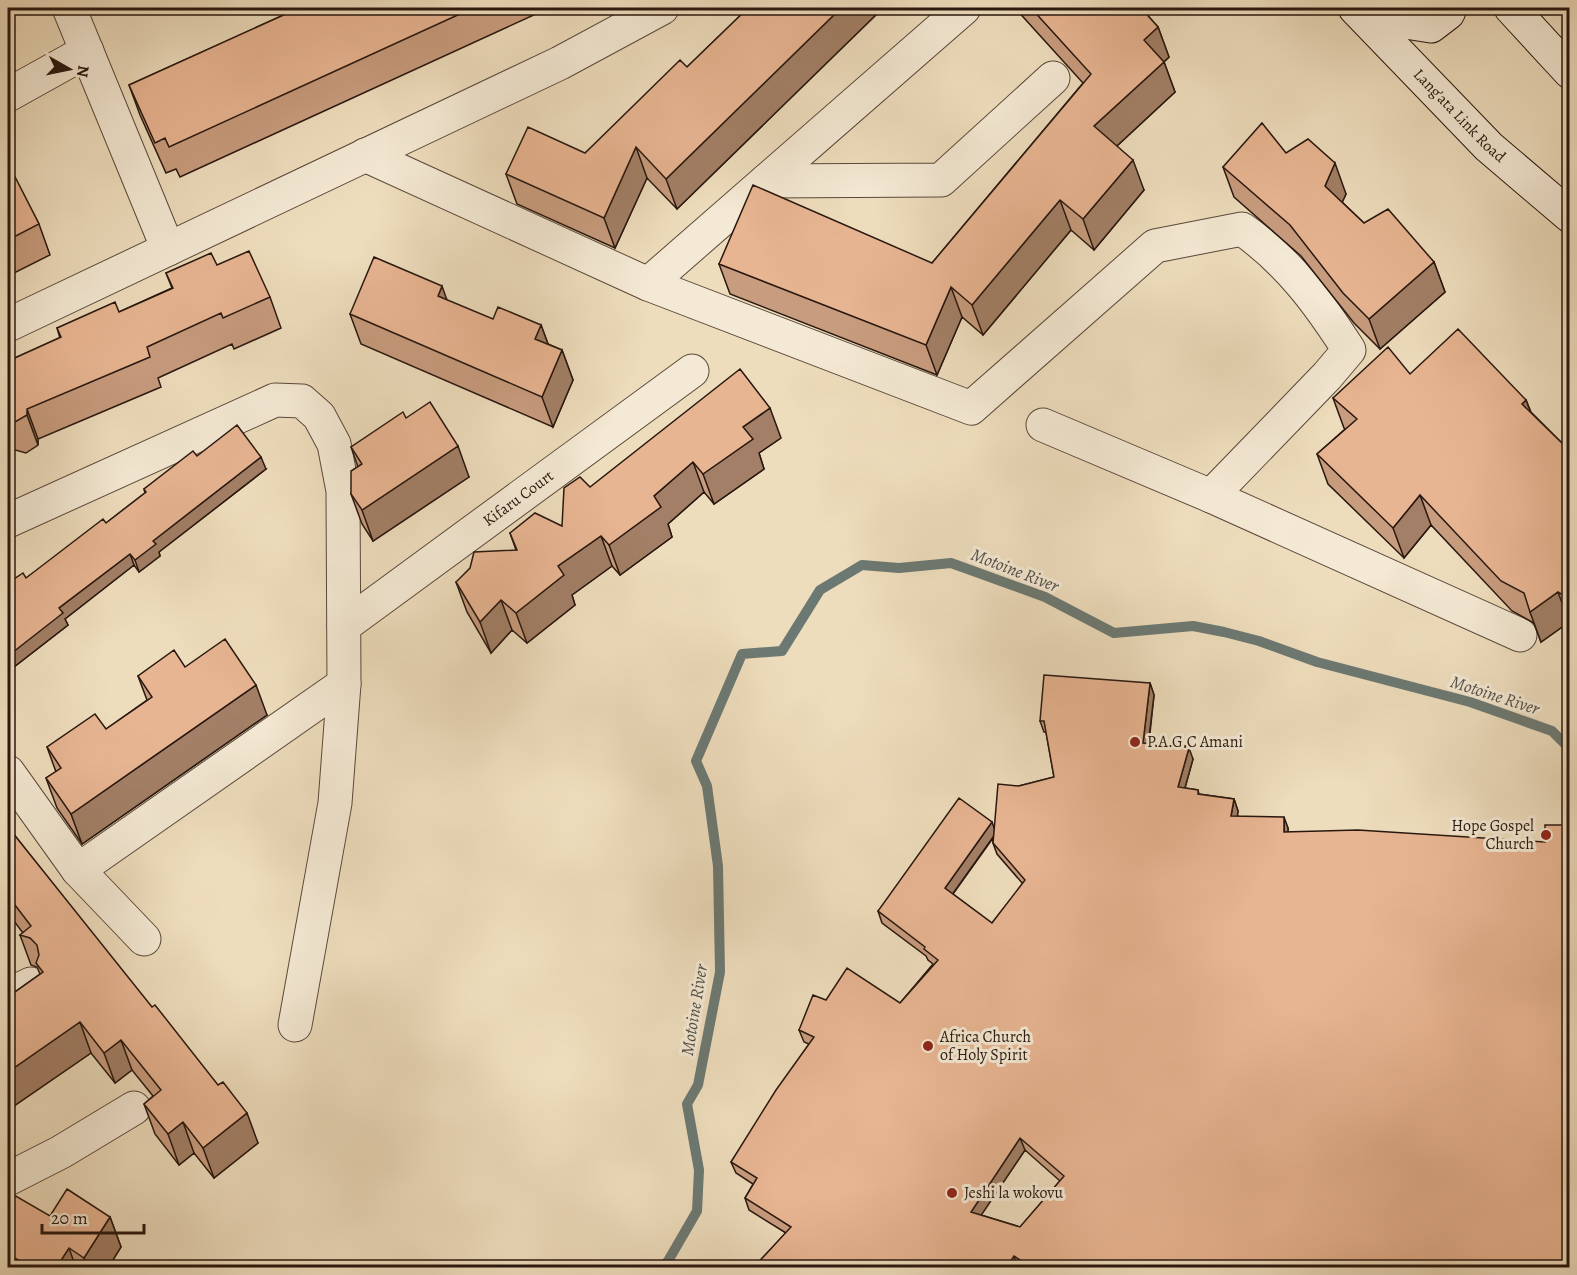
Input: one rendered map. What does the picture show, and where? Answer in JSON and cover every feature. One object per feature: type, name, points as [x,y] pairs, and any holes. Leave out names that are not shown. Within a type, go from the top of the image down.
[{"type":"street","points":[[69,8],[168,249]]},
{"type":"street","points":[[8,325],[560,63],[662,8]]},
{"type":"street","points":[[648,284],[964,8]]},
{"type":"street","name":"Lang'ata Link Road","points":[[1355,8],[1489,147],[1569,216]]},
{"type":"street","points":[[1386,8],[1399,21],[1431,26],[1448,13],[1450,8]]},
{"type":"street","points":[[1511,8],[1569,72]]},
{"type":"street","points":[[8,95],[87,51]]},
{"type":"street","points":[[766,181],[941,180],[1053,78]]},
{"type":"street","points":[[365,155],[648,284],[971,408],[1155,246],[1242,229],[1293,271],[1322,308],[1349,350],[1327,376],[1211,496]]},
{"type":"street","name":"Kifaru Court","points":[[344,626],[692,371]]},
{"type":"street","points":[[8,521],[275,400],[302,402],[320,416],[334,444],[343,491],[344,684],[335,803],[295,1025]]},
{"type":"street","points":[[1043,425],[1211,496],[1520,635]]},
{"type":"street","points":[[78,870],[344,684]]},
{"type":"street","points":[[8,772],[78,870],[144,939]]},
{"type":"street","points":[[8,1179],[61,1152],[134,1108]]},
{"type":"building","points":[[299,8],[473,8],[169,147],[165,138],[155,143],[129,85]]},
{"type":"building","points":[[748,8],[841,8],[666,179],[636,147],[604,218],[506,174],[528,127],[585,153],[680,60],[687,67]]},
{"type":"building","points":[[1031,8],[1141,8],[1158,27],[1144,40],[1164,62],[1094,126],[1133,160],[1083,219],[1060,200],[972,305],[951,287],[926,345],[719,264],[753,185],[932,263],[1091,74]]},
{"type":"building","points":[[1262,123],[1286,153],[1308,139],[1335,163],[1325,186],[1364,223],[1388,209],[1434,262],[1369,319],[1343,293],[1290,225],[1223,167]]},
{"type":"building","points":[[8,165],[39,224],[8,240]]},
{"type":"building","points":[[249,251],[270,297],[223,318],[221,313],[147,347],[150,357],[27,409],[27,415],[15,422],[8,420],[8,361],[61,337],[57,328],[115,302],[119,312],[173,288],[166,273],[211,253],[217,265]]},
{"type":"building","points":[[374,257],[442,286],[438,296],[493,319],[498,307],[541,325],[535,339],[562,350],[542,397],[350,314]]},
{"type":"building","points":[[1458,329],[1526,400],[1522,404],[1569,450],[1569,599],[1558,592],[1530,612],[1524,593],[1501,581],[1420,495],[1393,528],[1317,454],[1357,419],[1333,398],[1388,347],[1410,374]]},
{"type":"building","points":[[740,369],[770,408],[743,427],[753,439],[703,474],[693,462],[654,496],[661,507],[609,545],[601,536],[558,566],[564,575],[516,613],[501,600],[480,622],[456,582],[470,568],[474,552],[517,550],[510,533],[535,513],[562,526],[564,488],[580,477],[590,487]]},
{"type":"building","points":[[430,402],[458,446],[362,510],[351,494],[351,471],[362,464],[351,447],[403,412],[406,418]]},
{"type":"building","points":[[237,425],[261,457],[153,541],[156,544],[135,560],[130,554],[59,608],[63,613],[8,656],[8,583],[23,573],[26,578],[103,519],[106,523],[146,492],[144,489],[193,451],[197,456]]},
{"type":"building","points":[[225,639],[256,685],[71,814],[46,778],[61,768],[47,747],[95,714],[106,729],[152,697],[138,676],[174,650],[185,667]]},
{"type":"building","points":[[1044,675],[1150,683],[1143,743],[1189,748],[1178,787],[1198,790],[1198,794],[1234,799],[1231,816],[1284,817],[1284,832],[1358,830],[1545,842],[1545,825],[1569,825],[1569,1268],[1033,1268],[1014,1256],[1006,1268],[753,1268],[791,1227],[745,1198],[757,1178],[731,1162],[776,1090],[814,1037],[799,1030],[813,995],[826,1000],[847,968],[900,1003],[938,960],[924,949],[925,947],[878,911],[959,798],[992,822],[945,888],[992,923],[1025,880],[993,843],[998,784],[1019,786],[1054,777],[1044,721],[1040,721]],"holes":[[[1020,1138],[1064,1176],[1020,1227],[971,1212]]]},
{"type":"building","points":[[8,827],[152,1007],[155,1005],[218,1085],[223,1082],[247,1113],[203,1148],[183,1122],[168,1134],[144,1104],[161,1090],[121,1040],[104,1053],[80,1022],[8,1072],[8,997],[43,972],[36,963],[39,955],[37,945],[30,938],[20,935],[31,926],[8,896]]},
{"type":"building","points":[[67,1189],[110,1217],[84,1258],[69,1248],[56,1268],[30,1268],[8,1253],[8,1205],[14,1195],[50,1216]]},
{"type":"waterway","name":"Motoine River","points":[[661,1268],[668,1261],[697,1211],[699,1170],[687,1104],[698,1085],[720,972],[718,866],[707,786],[696,761],[742,654],[782,651],[820,590],[862,565],[899,568],[951,563],[1045,597],[1114,633],[1193,626],[1259,641],[1317,662],[1470,702],[1552,731],[1570,749]]},
{"type":"place","name":"P.A.G.C Amani","points":[[1135,742]]},
{"type":"place","name":"Hope Gospel Church","points":[[1546,835]]},
{"type":"place","name":"Africa Church of Holy Spirit","points":[[928,1046]]},
{"type":"place","name":"Jeshi la wokovu","points":[[952,1193]]}]
